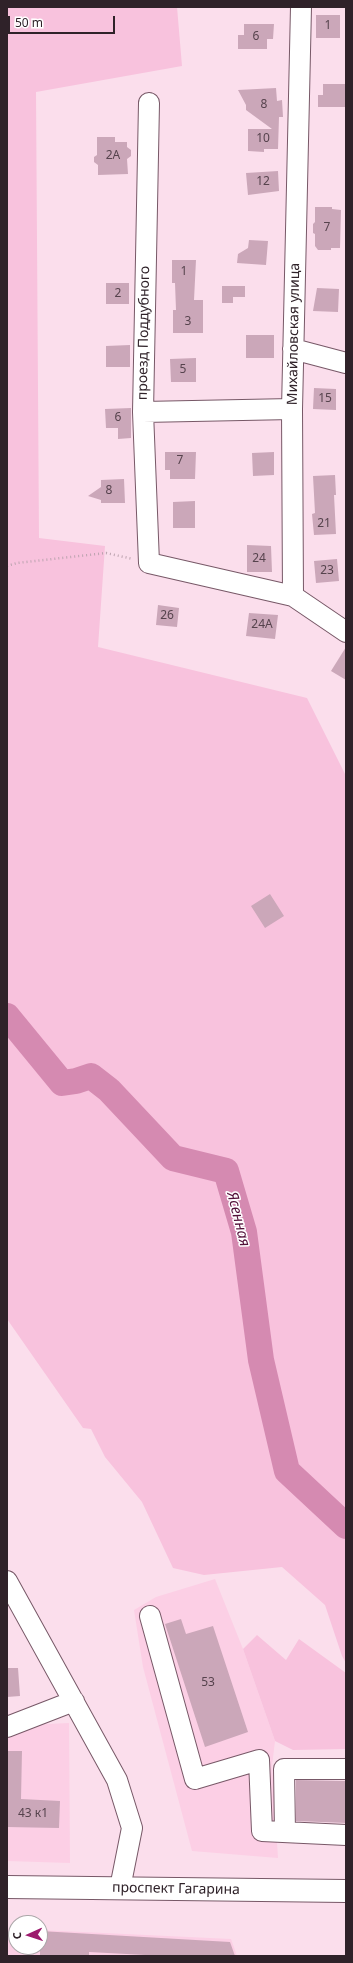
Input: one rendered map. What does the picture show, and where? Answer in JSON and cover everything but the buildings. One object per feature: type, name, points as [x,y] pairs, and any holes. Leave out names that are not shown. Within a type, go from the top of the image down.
[{"type":"main road","name":"проспект Гагарина","points":[[7,1887],[346,1891]]},
{"type":"street","name":"Михайловская улица","points":[[293,596],[292,409],[301,7]]},
{"type":"street","name":"проезд Поддубного","points":[[149,103],[143,412],[149,563]]},
{"type":"street","points":[[293,349],[346,363]]},
{"type":"street","points":[[143,412],[292,409]]},
{"type":"street","points":[[149,563],[293,596],[346,632]]},
{"type":"street","points":[[7,1581],[117,1780],[132,1828],[120,1888]]},
{"type":"street","points":[[150,1616],[195,1779],[259,1760],[262,1831],[346,1835]]},
{"type":"street","points":[[7,1727],[74,1701]]},
{"type":"street","points":[[285,1832],[284,1769],[346,1769]]},
{"type":"path","points":[[7,566],[18,563],[106,553],[149,563]]},
{"type":"shaded area","points":[[7,7],[177,7],[182,66],[36,92],[39,538],[105,546],[98,647],[307,698],[346,776],[346,1663],[342,1656],[325,1605],[282,1567],[204,1575],[173,1568],[142,1502],[105,1457],[91,1429],[83,1428],[7,1319]]},
{"type":"shaded area","points":[[215,1579],[243,1649],[275,1741],[272,1766],[278,1858],[192,1851],[143,1667],[134,1610],[156,1597]]},
{"type":"shaded area","points":[[257,1635],[286,1660],[299,1639],[346,1673],[346,1749],[293,1750],[275,1741],[243,1649]]},
{"type":"shaded area","points":[[69,1723],[70,1863],[7,1861],[7,1726]]},
{"type":"shaded area","points":[[7,1928],[8,1955],[48,1955],[48,1930],[231,1939],[237,1956],[7,1956]]},
{"type":"waterway","name":"Ясенная","points":[[7,1016],[62,1083],[76,1081],[91,1076],[109,1090],[173,1158],[226,1171],[244,1232],[261,1360],[287,1471],[346,1526]]}]
